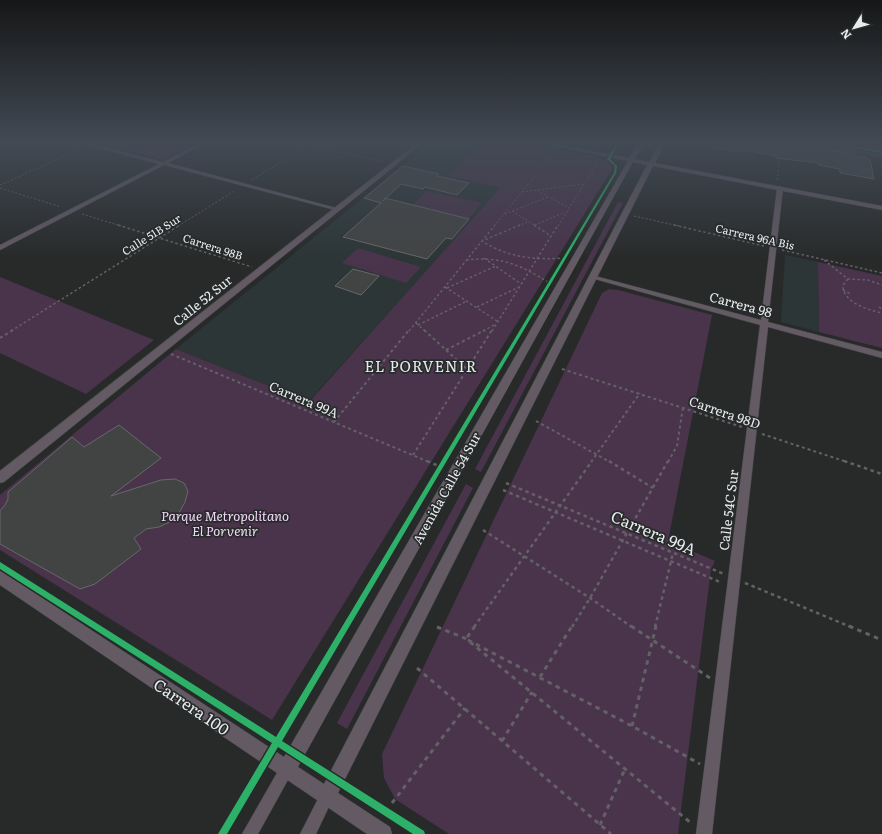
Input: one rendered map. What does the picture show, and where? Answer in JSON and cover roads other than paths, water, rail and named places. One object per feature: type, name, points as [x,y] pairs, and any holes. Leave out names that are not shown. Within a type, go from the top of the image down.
[{"type":"street","points":[[0,248],[126,182]]},
{"type":"street","points":[[233,182],[337,209]]},
{"type":"street","name":"Calle 52 Sur","points":[[0,478],[371,182]]},
{"type":"street","name":"Avenida Calle 54 Sur","points":[[250,834],[552,287],[618,182]]},
{"type":"street","points":[[308,834],[641,182]]},
{"type":"street","points":[[767,182],[882,203]]},
{"type":"street","points":[[768,182],[882,208]]},
{"type":"street","name":"Calle 54C Sur","points":[[704,834],[773,248],[779,184]]},
{"type":"street","name":"Carrera 98","points":[[593,277],[882,355]]},
{"type":"street","name":"Carrera 100","points":[[0,577],[383,834]]},
{"type":"district","name":"EL PORVENIR","points":[[421,365]]},
{"type":"park label","name":"Parque Metropolitano El Porvenir","points":[[225,522]]}]
